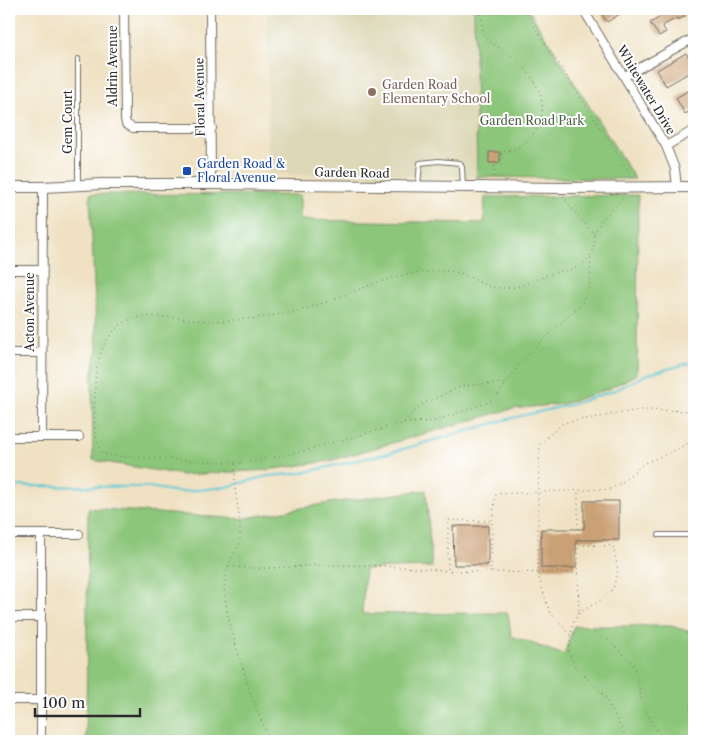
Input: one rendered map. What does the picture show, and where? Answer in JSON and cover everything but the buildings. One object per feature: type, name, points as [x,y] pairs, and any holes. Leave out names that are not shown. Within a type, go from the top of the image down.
[{"type":"street","name":"Aldrin Avenue","points":[[124,9],[124,112],[126,124],[133,128],[212,128]]},
{"type":"street","name":"Floral Avenue","points":[[210,9],[211,184]]},
{"type":"street","name":"Whitewater Drive","points":[[584,9],[666,146],[675,169],[677,187]]},
{"type":"street","points":[[625,76],[694,38]]},
{"type":"street","points":[[666,146],[694,130]]},
{"type":"street","name":"Garden Road","points":[[9,187],[211,184],[562,188],[694,187]]},
{"type":"street","name":"Acton Avenue","points":[[42,187],[42,437]]},
{"type":"street","points":[[9,270],[42,270]]},
{"type":"street","points":[[9,353],[42,353]]},
{"type":"street","points":[[9,437],[79,437]]},
{"type":"street","points":[[9,534],[79,534]]},
{"type":"street","points":[[41,534],[41,741]]},
{"type":"street","points":[[9,617],[41,617]]},
{"type":"street","points":[[9,700],[40,700]]},
{"type":"lane","name":"Gem Court","points":[[78,59],[78,185]]},
{"type":"lane","points":[[418,186],[420,163],[438,161],[460,163],[463,187]]},
{"type":"lane","points":[[659,535],[694,535]]},
{"type":"path","points":[[481,9],[485,36],[494,46],[512,56],[531,77],[539,91],[542,102],[542,118],[530,137],[521,146],[502,152],[502,164],[494,164],[494,187]]},
{"type":"path","points":[[523,9],[636,187],[601,221],[594,234],[590,285],[581,305],[519,364],[498,395],[488,402],[434,421],[404,423],[299,452],[251,462],[235,463],[114,456],[102,453],[99,447],[94,383],[98,362],[103,345],[112,332],[124,322],[143,316],[216,322],[283,314],[311,308],[384,281],[422,272],[450,270],[482,284],[498,288],[512,288],[556,272],[574,269],[583,264],[591,255]]},
{"type":"path","points":[[562,188],[571,209],[585,221],[594,234]]},
{"type":"path","points":[[404,423],[422,405],[462,386],[492,383],[506,384]]},
{"type":"path","points":[[570,635],[549,611],[538,574],[540,444],[563,423],[640,410],[694,411]]},
{"type":"path","points":[[491,572],[492,521],[496,494],[611,489],[622,483],[644,463],[670,453],[694,440]]},
{"type":"path","points":[[235,463],[235,489],[240,522],[240,542],[228,566],[224,588],[227,612],[250,695],[270,741]]},
{"type":"path","points":[[578,490],[579,613]]},
{"type":"path","points":[[448,571],[448,520],[492,521]]},
{"type":"path","points":[[578,544],[613,546],[618,570],[613,589],[601,600],[579,613],[572,625],[569,652],[574,665],[604,695],[628,741]]},
{"type":"path","points":[[228,566],[248,569],[323,565],[410,567],[448,571],[538,574],[578,573]]},
{"type":"path","points":[[608,640],[634,665],[643,705],[664,741]]},
{"type":"shaded area","name":"Garden Road Elementary School","points":[[267,9],[474,9],[477,177],[268,174]]},
{"type":"green space","name":"Garden Road Park","points":[[474,9],[528,9],[635,179],[477,177]]},
{"type":"green space","points":[[90,194],[300,195],[300,220],[484,223],[485,197],[638,195],[637,374],[608,389],[563,404],[511,409],[329,461],[267,470],[183,475],[93,460],[92,379],[97,349]]},
{"type":"green space","points":[[426,490],[432,567],[365,569],[362,614],[508,613],[511,636],[564,655],[574,626],[671,626],[694,633],[694,741],[86,741],[88,508],[241,519],[329,503]]},
{"type":"waterway","points":[[9,486],[149,487],[178,492],[226,487],[268,476],[302,473],[389,453],[512,418],[570,405],[618,389],[648,374],[694,362]]},
{"type":"place","name":"Garden Road Elementary School","points":[[372,92]]},
{"type":"place","name":"Garden Road & Floral Avenue","points":[[187,171]]}]
